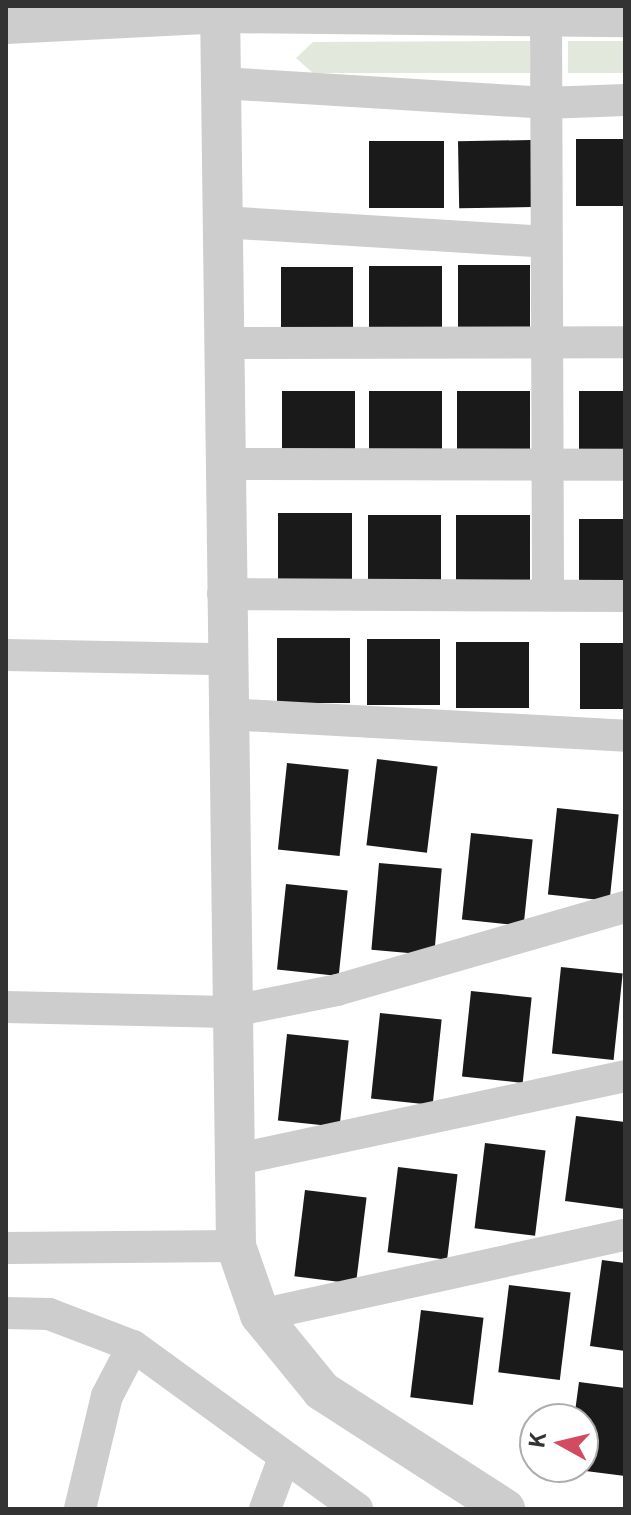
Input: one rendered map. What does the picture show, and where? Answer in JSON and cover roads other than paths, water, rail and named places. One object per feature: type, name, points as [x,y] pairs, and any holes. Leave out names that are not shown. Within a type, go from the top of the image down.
[{"type":"street","points":[[220,10],[223,659],[228,1012],[236,1246],[260,1315],[322,1391],[494,1506]]},
{"type":"street","points":[[6,24],[220,10],[625,17]]},
{"type":"street","points":[[546,15],[548,595]]},
{"type":"street","points":[[221,83],[546,103],[625,100]]},
{"type":"street","points":[[221,222],[546,242]]},
{"type":"street","points":[[222,343],[625,342]]},
{"type":"street","points":[[223,464],[625,465]]},
{"type":"street","points":[[223,594],[625,596]]},
{"type":"street","points":[[6,655],[223,659]]},
{"type":"street","points":[[225,714],[625,736]]},
{"type":"street","points":[[6,1007],[228,1012],[337,990],[625,907]]},
{"type":"street","points":[[234,1160],[625,1076]]},
{"type":"street","points":[[260,1315],[625,1235]]},
{"type":"street","points":[[6,1248],[236,1246]]},
{"type":"street","points":[[6,1313],[49,1314],[133,1346],[175,1370],[284,1458],[357,1509]]},
{"type":"street","points":[[80,1509],[107,1396],[133,1346]]},
{"type":"street","points":[[265,1509],[284,1458]]}]
